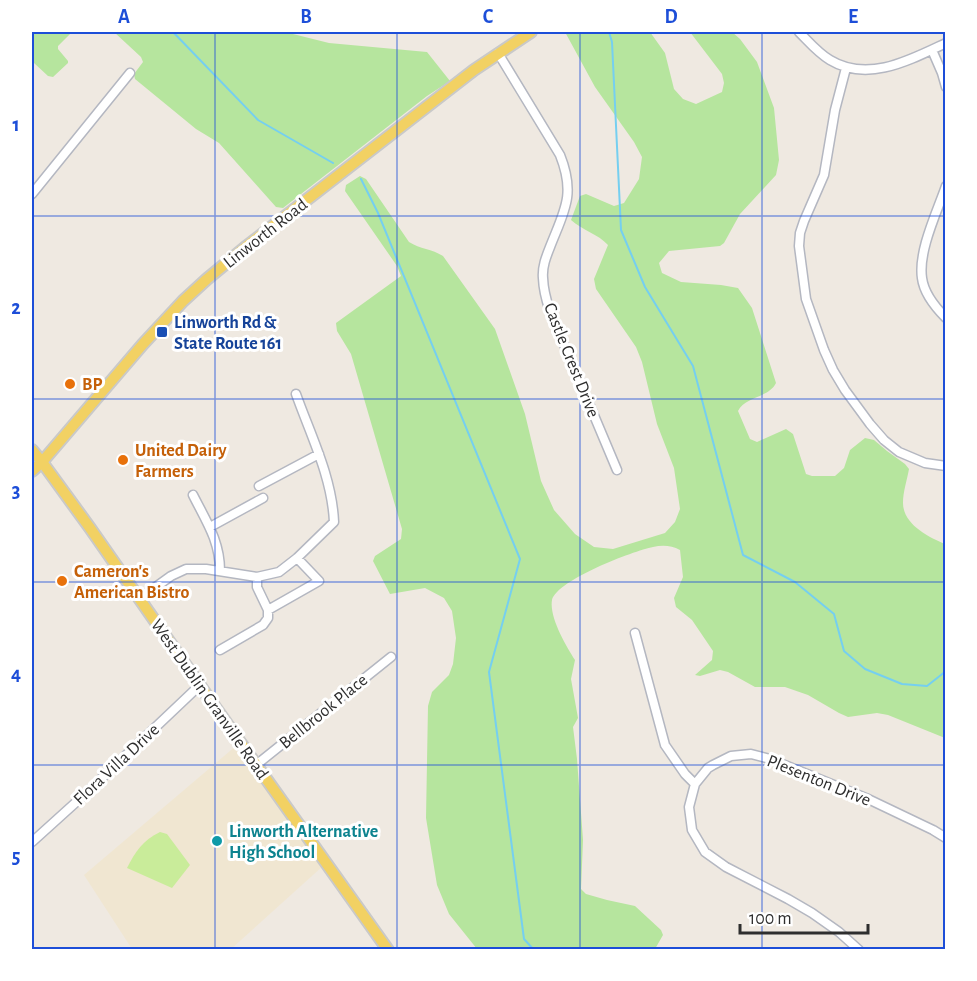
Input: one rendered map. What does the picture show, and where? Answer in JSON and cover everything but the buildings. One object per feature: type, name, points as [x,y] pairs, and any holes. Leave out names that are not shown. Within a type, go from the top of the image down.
[{"type":"main road","name":"Linworth Road","points":[[32,471],[183,301],[247,246],[474,70],[531,32]]},
{"type":"main road","name":"West Dublin Granville Road","points":[[32,450],[388,950]]},
{"type":"street","points":[[799,32],[819,52],[831,60],[846,68],[860,70],[893,65],[945,43]]},
{"type":"street","points":[[932,50],[942,73],[945,87]]},
{"type":"street","name":"Castle Crest Drive","points":[[498,53],[560,155],[566,170],[567,203],[545,261],[542,275],[544,291],[554,321],[617,471]]},
{"type":"street","points":[[846,68],[835,110],[824,175],[800,233],[799,246],[806,299],[820,341],[833,370],[870,424],[899,452],[925,463],[945,466]]},
{"type":"street","points":[[32,194],[130,73]]},
{"type":"street","points":[[945,186],[925,248],[922,279],[927,294],[945,318]]},
{"type":"street","points":[[139,599],[171,576],[186,569],[220,571],[256,577],[279,572],[334,522],[319,454],[296,394]]},
{"type":"street","points":[[259,486],[319,454]]},
{"type":"street","points":[[193,495],[219,549],[220,571]]},
{"type":"street","points":[[210,527],[263,498]]},
{"type":"street","points":[[268,610],[319,581],[297,558]]},
{"type":"street","points":[[220,650],[263,625],[268,618],[268,610],[257,588],[256,577]]},
{"type":"street","points":[[635,633],[665,745],[694,784],[689,807],[692,830],[705,852],[726,867],[812,913],[836,929],[859,950]]},
{"type":"street","name":"Bellbrook Place","points":[[256,765],[390,657]]},
{"type":"street","name":"Flora Villa Drive","points":[[32,842],[200,685]]},
{"type":"street","name":"Plesenton Drive","points":[[694,784],[713,765],[731,756],[751,754],[770,759],[866,798],[945,838]]},
{"type":"shaded area","points":[[237,745],[323,866],[230,950],[132,949],[84,875]]},
{"type":"green space","points":[[32,32],[72,32],[58,46],[68,63],[53,77],[48,76],[32,63]]},
{"type":"green space","points":[[114,32],[285,32],[329,43],[427,52],[450,81],[427,96],[283,208],[276,207],[219,143],[196,129],[135,79],[134,74],[143,62],[141,57]]},
{"type":"green space","points":[[565,32],[650,32],[665,53],[674,89],[683,99],[696,104],[722,92],[724,83],[722,74],[690,32],[732,32],[740,39],[757,62],[774,108],[779,160],[776,175],[740,214],[724,243],[720,246],[669,251],[659,263],[662,273],[681,282],[738,288],[752,308],[776,383],[768,392],[746,402],[738,411],[750,439],[757,442],[786,429],[793,434],[806,474],[812,476],[835,476],[844,468],[850,450],[865,438],[874,440],[909,469],[903,503],[907,517],[918,529],[945,544],[945,738],[888,715],[877,713],[848,717],[808,695],[785,687],[755,687],[728,672],[720,670],[700,676],[695,675],[712,660],[713,651],[692,620],[676,607],[674,598],[683,577],[680,550],[677,548],[660,546],[629,554],[581,575],[557,592],[552,600],[553,615],[575,660],[571,679],[578,718],[573,727],[583,840],[581,889],[586,894],[635,906],[661,930],[663,935],[655,949],[477,949],[449,914],[437,885],[426,818],[428,706],[432,692],[449,675],[453,664],[456,638],[452,611],[444,598],[425,588],[390,594],[373,561],[375,556],[401,539],[402,529],[351,354],[337,331],[336,323],[401,276],[397,266],[345,191],[346,185],[360,176],[366,179],[409,242],[443,256],[495,329],[525,414],[541,481],[554,510],[575,534],[594,547],[613,549],[665,533],[675,522],[680,509],[674,468],[657,424],[642,362],[636,347],[596,289],[594,279],[608,245],[571,220],[580,196],[586,194],[614,206],[624,203],[639,179],[642,157],[595,87]]},
{"type":"green space","points":[[160,832],[167,834],[190,865],[172,888],[127,868],[140,847]]},
{"type":"waterway","points":[[173,32],[258,120],[333,163]]},
{"type":"waterway","points":[[609,32],[612,42],[621,230],[645,287],[693,366],[743,555],[795,582],[834,614],[844,651],[865,669],[902,684],[927,686],[946,671]]},
{"type":"waterway","points":[[361,179],[378,213],[520,559],[489,672],[524,939],[534,950]]},
{"type":"place","name":"Linworth Rd & State Route 161","points":[[162,332]]},
{"type":"place","name":"BP","points":[[70,384]]},
{"type":"place","name":"United Dairy Farmers","points":[[123,460]]},
{"type":"place","name":"Cameron's American Bistro","points":[[62,581]]},
{"type":"place","name":"Linworth Alternative High School","points":[[217,841]]}]
